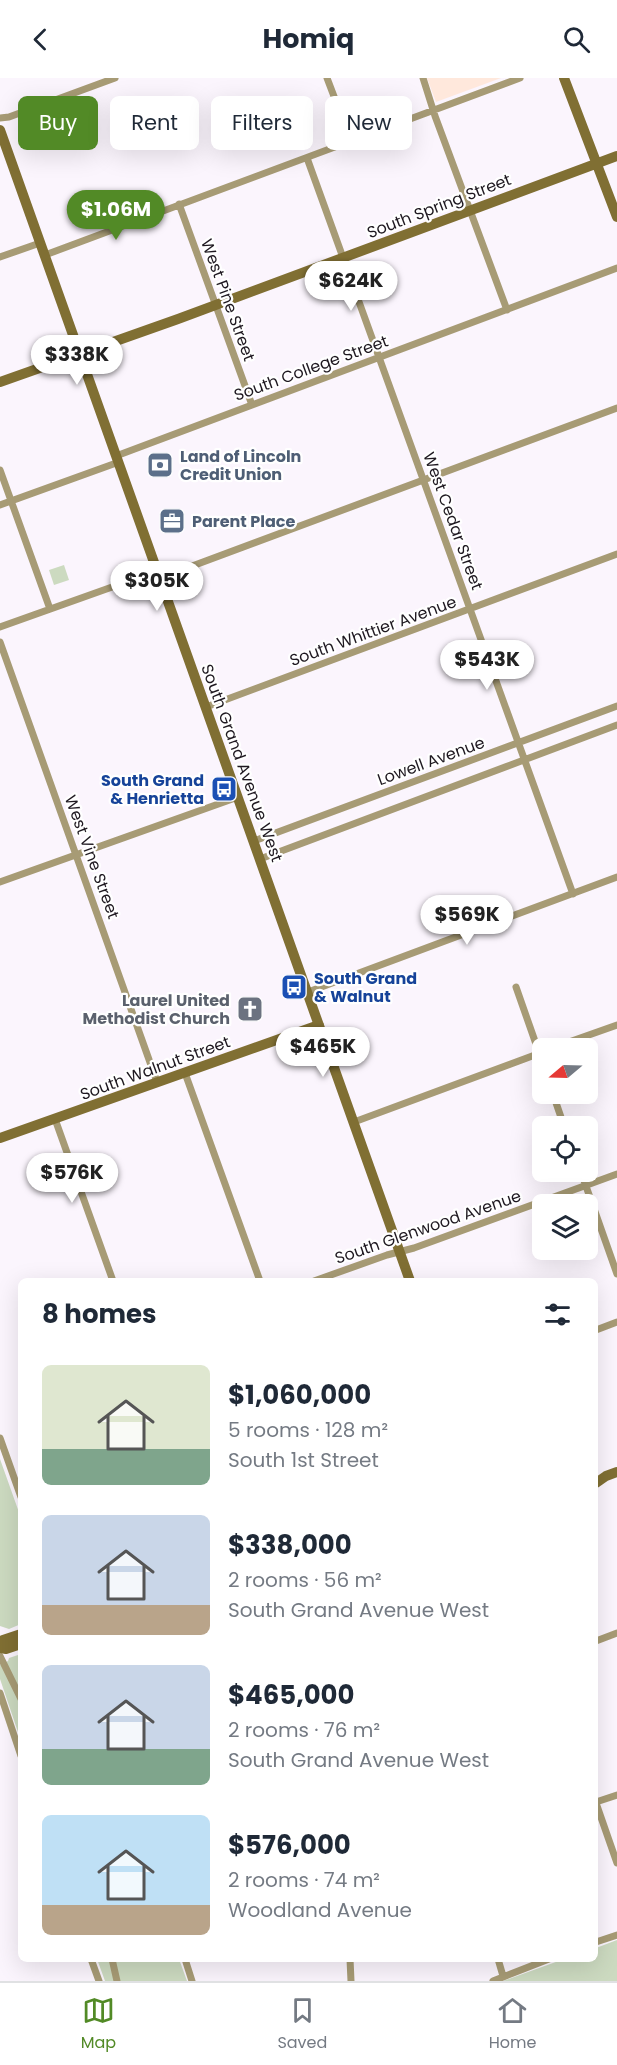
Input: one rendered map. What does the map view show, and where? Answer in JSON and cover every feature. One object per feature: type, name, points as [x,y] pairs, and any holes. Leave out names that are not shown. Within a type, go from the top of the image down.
[{"type":"main road","points":[[564,78],[617,217]]},
{"type":"main road","name":"South Grand Avenue West","points":[[0,130],[409,1278]]},
{"type":"main road","name":"South Spring Street","points":[[0,382],[216,306],[617,156]]},
{"type":"main road","name":"South Walnut Street","points":[[0,1138],[319,1025]]},
{"type":"main road","points":[[18,1635],[3,1640],[0,1646],[6,1649],[18,1645]]},
{"type":"street","points":[[0,118],[12,116],[116,78]]},
{"type":"street","points":[[327,78],[334,96]]},
{"type":"street","points":[[423,78],[507,310]]},
{"type":"street","points":[[412,118],[520,78]]},
{"type":"street","points":[[45,255],[328,150]]},
{"type":"street","name":"West Cedar Street","points":[[307,158],[573,894]]},
{"type":"street","name":"West Pine Street","points":[[179,204],[252,405]]},
{"type":"street","points":[[0,256],[40,243]]},
{"type":"street","name":"South College Street","points":[[0,505],[252,405],[617,268]]},
{"type":"street","points":[[0,627],[159,574],[424,480],[617,408]]},
{"type":"street","points":[[0,470],[50,609]]},
{"type":"street","name":"South Whittier Avenue","points":[[206,707],[617,554]]},
{"type":"street","name":"West Vine Street","points":[[0,642],[157,1082]]},
{"type":"street","name":"Lowell Avenue","points":[[254,841],[617,706]]},
{"type":"street","name":"Lowell Avenue","points":[[260,859],[617,725]]},
{"type":"street","points":[[0,882],[238,797]]},
{"type":"street","points":[[308,992],[617,877]]},
{"type":"street","points":[[516,987],[536,1038]]},
{"type":"street","points":[[580,1038],[617,1025]]},
{"type":"street","points":[[354,1122],[532,1055]]},
{"type":"street","points":[[185,1072],[259,1278]]},
{"type":"street","points":[[55,1119],[112,1278]]},
{"type":"street","name":"South Glenwood Avenue","points":[[323,1278],[617,1174]]},
{"type":"street","points":[[585,1182],[617,1274]]},
{"type":"street","points":[[598,1329],[617,1322]]},
{"type":"street","points":[[0,1438],[18,1489]]},
{"type":"street","points":[[598,1640],[617,1633]]},
{"type":"street","points":[[0,1656],[18,1693]]},
{"type":"street","points":[[0,1693],[18,1747]]},
{"type":"street","points":[[598,1802],[617,1794]]},
{"type":"street","points":[[598,1809],[617,1863]]},
{"type":"street","points":[[598,1941],[617,1935]]},
{"type":"street","points":[[92,1962],[99,1981]]},
{"type":"street","points":[[113,1962],[117,1981]]},
{"type":"street","points":[[186,1962],[192,1981]]},
{"type":"street","points":[[350,1962],[351,1981]]},
{"type":"street","points":[[499,1962],[503,1976]]},
{"type":"street","points":[[493,1981],[541,1962]]},
{"type":"shaded area","points":[[427,78],[501,78],[436,102]]},
{"type":"green space","points":[[64,565],[69,580],[54,585],[49,570]]},
{"type":"green space","points":[[0,1459],[18,1510],[18,1625],[9,1629],[0,1626]]},
{"type":"green space","points":[[18,1655],[18,1732],[0,1679],[0,1665]]},
{"type":"green space","points":[[617,1940],[617,1981],[503,1981],[556,1962],[598,1962],[598,1947]]},
{"type":"green space","points":[[98,1962],[180,1962],[187,1981],[105,1981]]},
{"type":"place","name":"Land of Lincoln Credit Union","points":[[160,465]]},
{"type":"place","name":"Parent Place","points":[[172,521]]},
{"type":"place","name":"South Grand & Henrietta","points":[[224,789]]},
{"type":"place","name":"South Grand & Walnut","points":[[294,987]]},
{"type":"place","name":"Laurel United Methodist Church","points":[[250,1009]]}]
